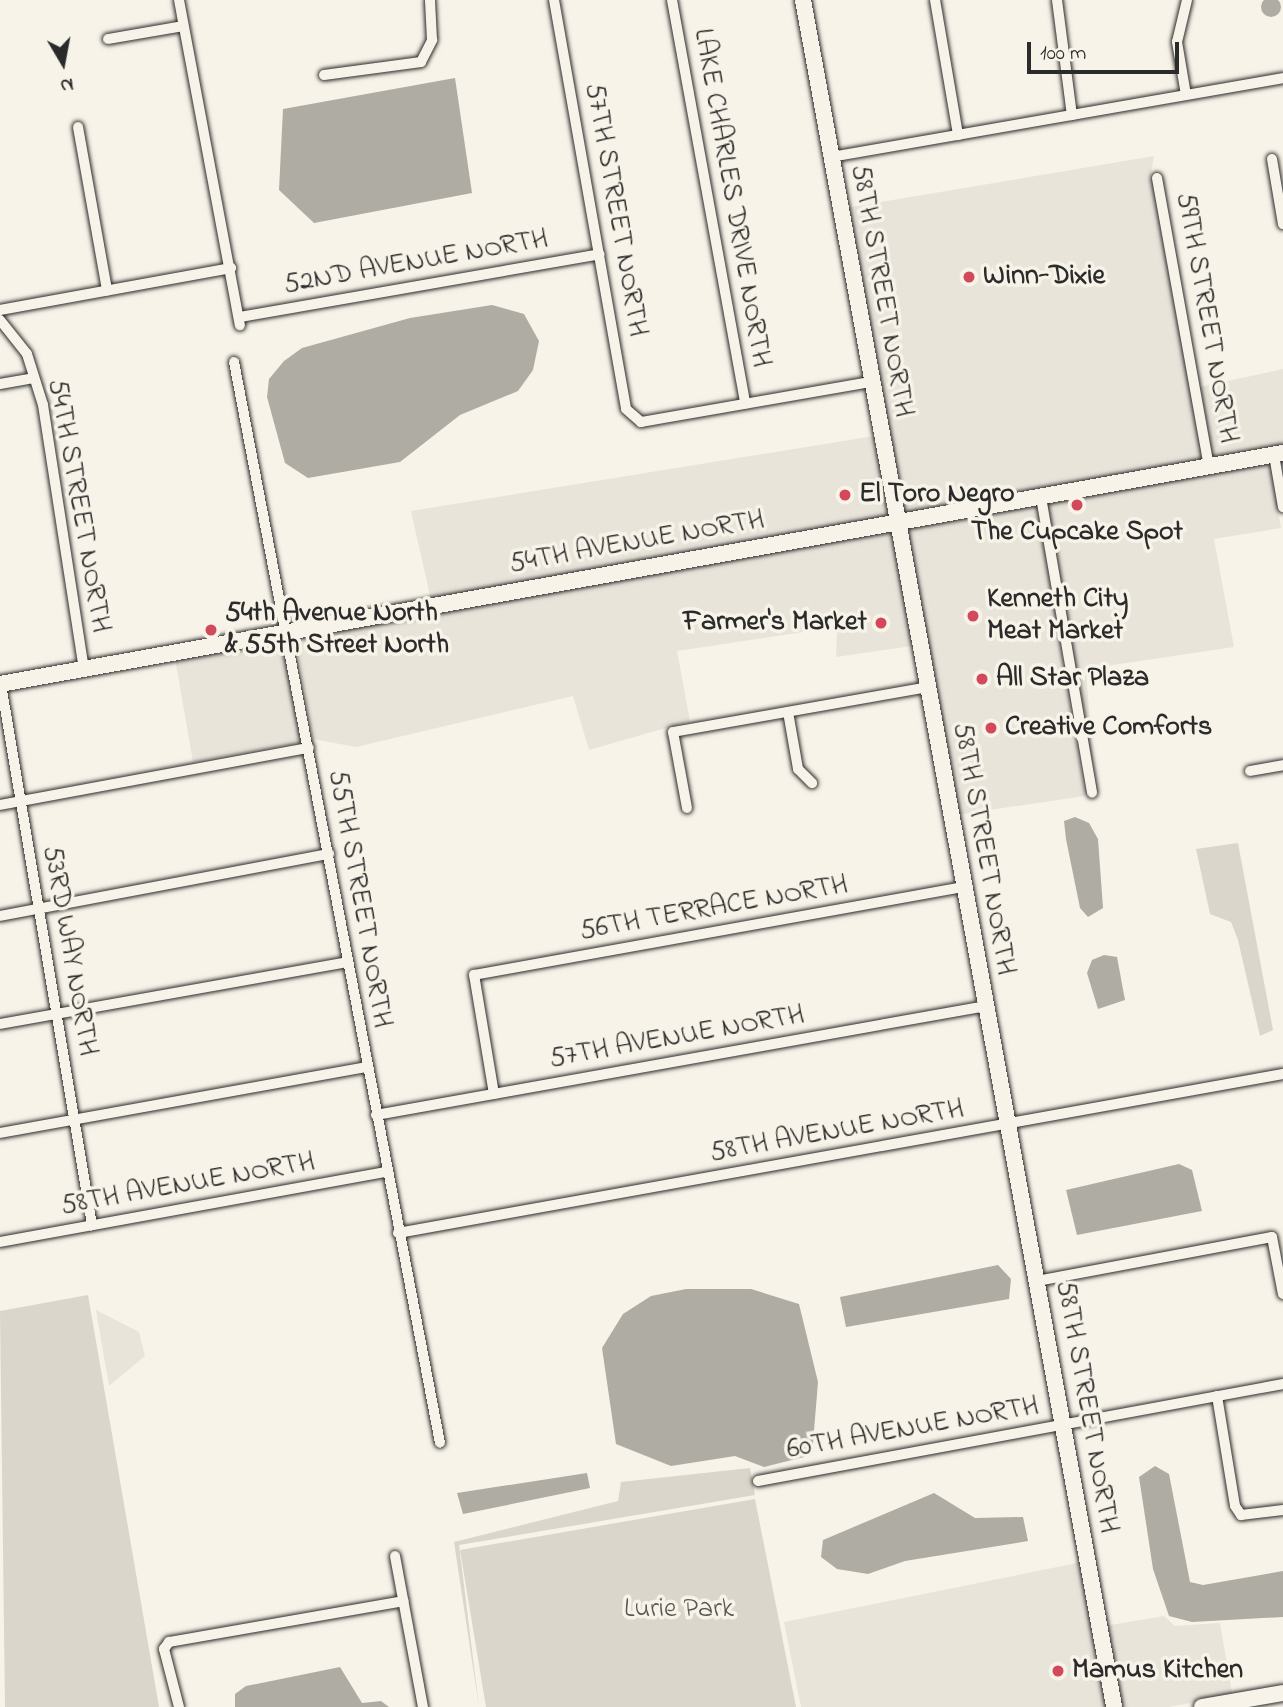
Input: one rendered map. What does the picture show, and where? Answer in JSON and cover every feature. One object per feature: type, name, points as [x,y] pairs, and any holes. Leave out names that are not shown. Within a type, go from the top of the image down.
[{"type":"street","points":[[0,310],[231,268],[179,0]]},
{"type":"street","points":[[324,75],[421,62],[432,40],[430,0]]},
{"type":"street","name":"57TH STREET NORTH","points":[[554,0],[626,409],[641,422],[745,403]]},
{"type":"street","name":"LAKE CHARLES DRIVE NORTH","points":[[672,0],[745,403]]},
{"type":"street","name":"58TH STREET NORTH","points":[[803,0],[895,523],[1114,1707]]},
{"type":"street","points":[[934,0],[958,135]]},
{"type":"street","points":[[1056,0],[1072,115]]},
{"type":"street","points":[[1186,95],[1179,22],[1187,0]]},
{"type":"street","points":[[108,39],[183,26]]},
{"type":"street","points":[[831,158],[1283,78]]},
{"type":"street","points":[[78,127],[107,290]]},
{"type":"street","points":[[1272,159],[1283,223]]},
{"type":"street","name":"59TH STREET NORTH","points":[[1157,178],[1209,466]]},
{"type":"street","name":"52ND AVENUE NORTH","points":[[231,268],[240,321],[600,254]]},
{"type":"street","name":"54TH STREET NORTH","points":[[0,320],[27,354],[33,378],[84,669]]},
{"type":"street","name":"55TH STREET NORTH","points":[[234,362],[289,632],[384,1172],[440,1443]]},
{"type":"street","points":[[0,384],[33,378]]},
{"type":"street","points":[[745,403],[870,382]]},
{"type":"street","name":"59TH STREET NORTH","points":[[1278,454],[1283,507]]},
{"type":"street","name":"54TH AVENUE NORTH","points":[[0,684],[1278,454]]},
{"type":"street","points":[[1041,497],[1092,793]]},
{"type":"street","name":"53RD WAY NORTH","points":[[0,684],[92,1225]]},
{"type":"street","points":[[687,808],[673,732],[927,687]]},
{"type":"street","points":[[788,712],[798,769],[812,783]]},
{"type":"street","points":[[0,805],[309,748]]},
{"type":"street","points":[[1250,771],[1283,765]]},
{"type":"street","points":[[0,916],[329,854]]},
{"type":"street","name":"56TH TERRACE NORTH","points":[[494,1094],[474,975],[963,887]]},
{"type":"street","points":[[0,1024],[347,962]]},
{"type":"street","name":"57TH AVENUE NORTH","points":[[376,1115],[986,1006]]},
{"type":"street","points":[[0,1133],[365,1067]]},
{"type":"street","name":"58TH AVENUE NORTH","points":[[398,1233],[1283,1073]]},
{"type":"street","name":"58TH AVENUE NORTH","points":[[0,1242],[384,1172]]},
{"type":"street","points":[[1037,1281],[1272,1237],[1283,1294]]},
{"type":"street","name":"60TH AVENUE NORTH","points":[[758,1481],[1283,1384]]},
{"type":"street","points":[[1217,1396],[1236,1506],[1241,1515],[1283,1510]]},
{"type":"street","points":[[395,1556],[423,1707]]},
{"type":"street","points":[[179,1707],[165,1646],[403,1601]]},
{"type":"street","points":[[1202,1707],[1283,1693]]},
{"type":"shaded area","points":[[1271,-3],[1278,0],[1281,7],[1278,14],[1271,17],[1264,14],[1261,7],[1264,0]]},
{"type":"shaded area","points":[[455,78],[472,193],[314,223],[279,190],[283,109]]},
{"type":"shaded area","points":[[1154,156],[1151,174],[1203,462],[899,516],[845,208]]},
{"type":"shaded area","points":[[492,305],[524,314],[539,341],[533,370],[518,391],[460,415],[400,462],[308,478],[285,463],[267,397],[269,379],[284,361],[302,348],[410,318]]},
{"type":"shaded area","points":[[1283,369],[1283,447],[1213,460],[1200,387]]},
{"type":"shaded area","points":[[874,436],[889,518],[431,600],[411,511]]},
{"type":"shaded area","points":[[1270,462],[1281,528],[1214,539],[1234,647],[1086,669],[1095,795],[1047,502]]},
{"type":"shaded area","points":[[1037,503],[1085,796],[956,815],[901,528]]},
{"type":"shaded area","points":[[891,529],[921,682],[912,646],[836,657],[837,627],[677,651],[690,721],[589,750],[573,696],[356,747],[313,739],[295,637]]},
{"type":"shaded area","points":[[285,638],[303,742],[193,762],[175,658]]},
{"type":"shaded area","points":[[1075,817],[1089,823],[1098,839],[1103,908],[1088,917],[1080,908],[1066,839],[1064,821]]},
{"type":"shaded area","points":[[1104,955],[1117,957],[1125,1000],[1098,1009],[1087,973],[1092,960]]},
{"type":"shaded area","points":[[1179,1164],[1192,1170],[1202,1211],[1077,1235],[1066,1190]]},
{"type":"shaded area","points":[[998,1265],[1011,1279],[1009,1299],[846,1327],[840,1297]]},
{"type":"shaded area","points":[[686,1289],[751,1289],[799,1304],[818,1382],[812,1455],[764,1467],[735,1456],[671,1466],[616,1444],[602,1348],[623,1314],[651,1296]]},
{"type":"shaded area","points":[[96,1310],[139,1332],[145,1356],[109,1386]]},
{"type":"shaded area","points":[[1155,1466],[1169,1474],[1190,1582],[1203,1585],[1283,1571],[1283,1617],[1192,1622],[1169,1616],[1153,1569],[1139,1477]]},
{"type":"shaded area","points":[[587,1473],[590,1488],[463,1514],[457,1493]]},
{"type":"shaded area","points":[[934,1493],[975,1518],[1023,1517],[1028,1541],[905,1561],[868,1574],[837,1569],[821,1557],[823,1540]]},
{"type":"shaded area","points":[[1082,1562],[1108,1707],[801,1707],[784,1622]]},
{"type":"shaded area","points":[[1164,1616],[1175,1626],[1220,1623],[1232,1693],[1242,1694],[1168,1707],[1119,1707],[1105,1626]]},
{"type":"shaded area","points":[[340,1667],[362,1703],[381,1701],[389,1707],[235,1707],[235,1694],[246,1686]]},
{"type":"green space","points":[[1238,843],[1273,1030],[1260,1036],[1238,940],[1231,922],[1210,914],[1196,849]]},
{"type":"green space","points":[[88,1295],[159,1707],[5,1707],[0,1311]]},
{"type":"green space","points":[[750,1468],[755,1495],[459,1545],[479,1707],[454,1542],[618,1501],[621,1482]]},
{"type":"green space","name":"Lurie Park","points":[[755,1499],[796,1707],[486,1707],[460,1550]]},
{"type":"place","name":"Winn-Dixie","points":[[969,277]]},
{"type":"place","name":"El Toro Negro","points":[[845,495]]},
{"type":"place","name":"The Cupcake Spot","points":[[1077,505]]},
{"type":"place","name":"Kenneth City Meat Market","points":[[973,616]]},
{"type":"place","name":"Farmer's Market","points":[[881,623]]},
{"type":"place","name":"54th Avenue North & 55th Street North","points":[[211,630]]},
{"type":"place","name":"All Star Plaza","points":[[982,679]]},
{"type":"place","name":"Creative Comforts","points":[[991,728]]},
{"type":"place","name":"Mamus Kitchen","points":[[1058,1671]]}]
